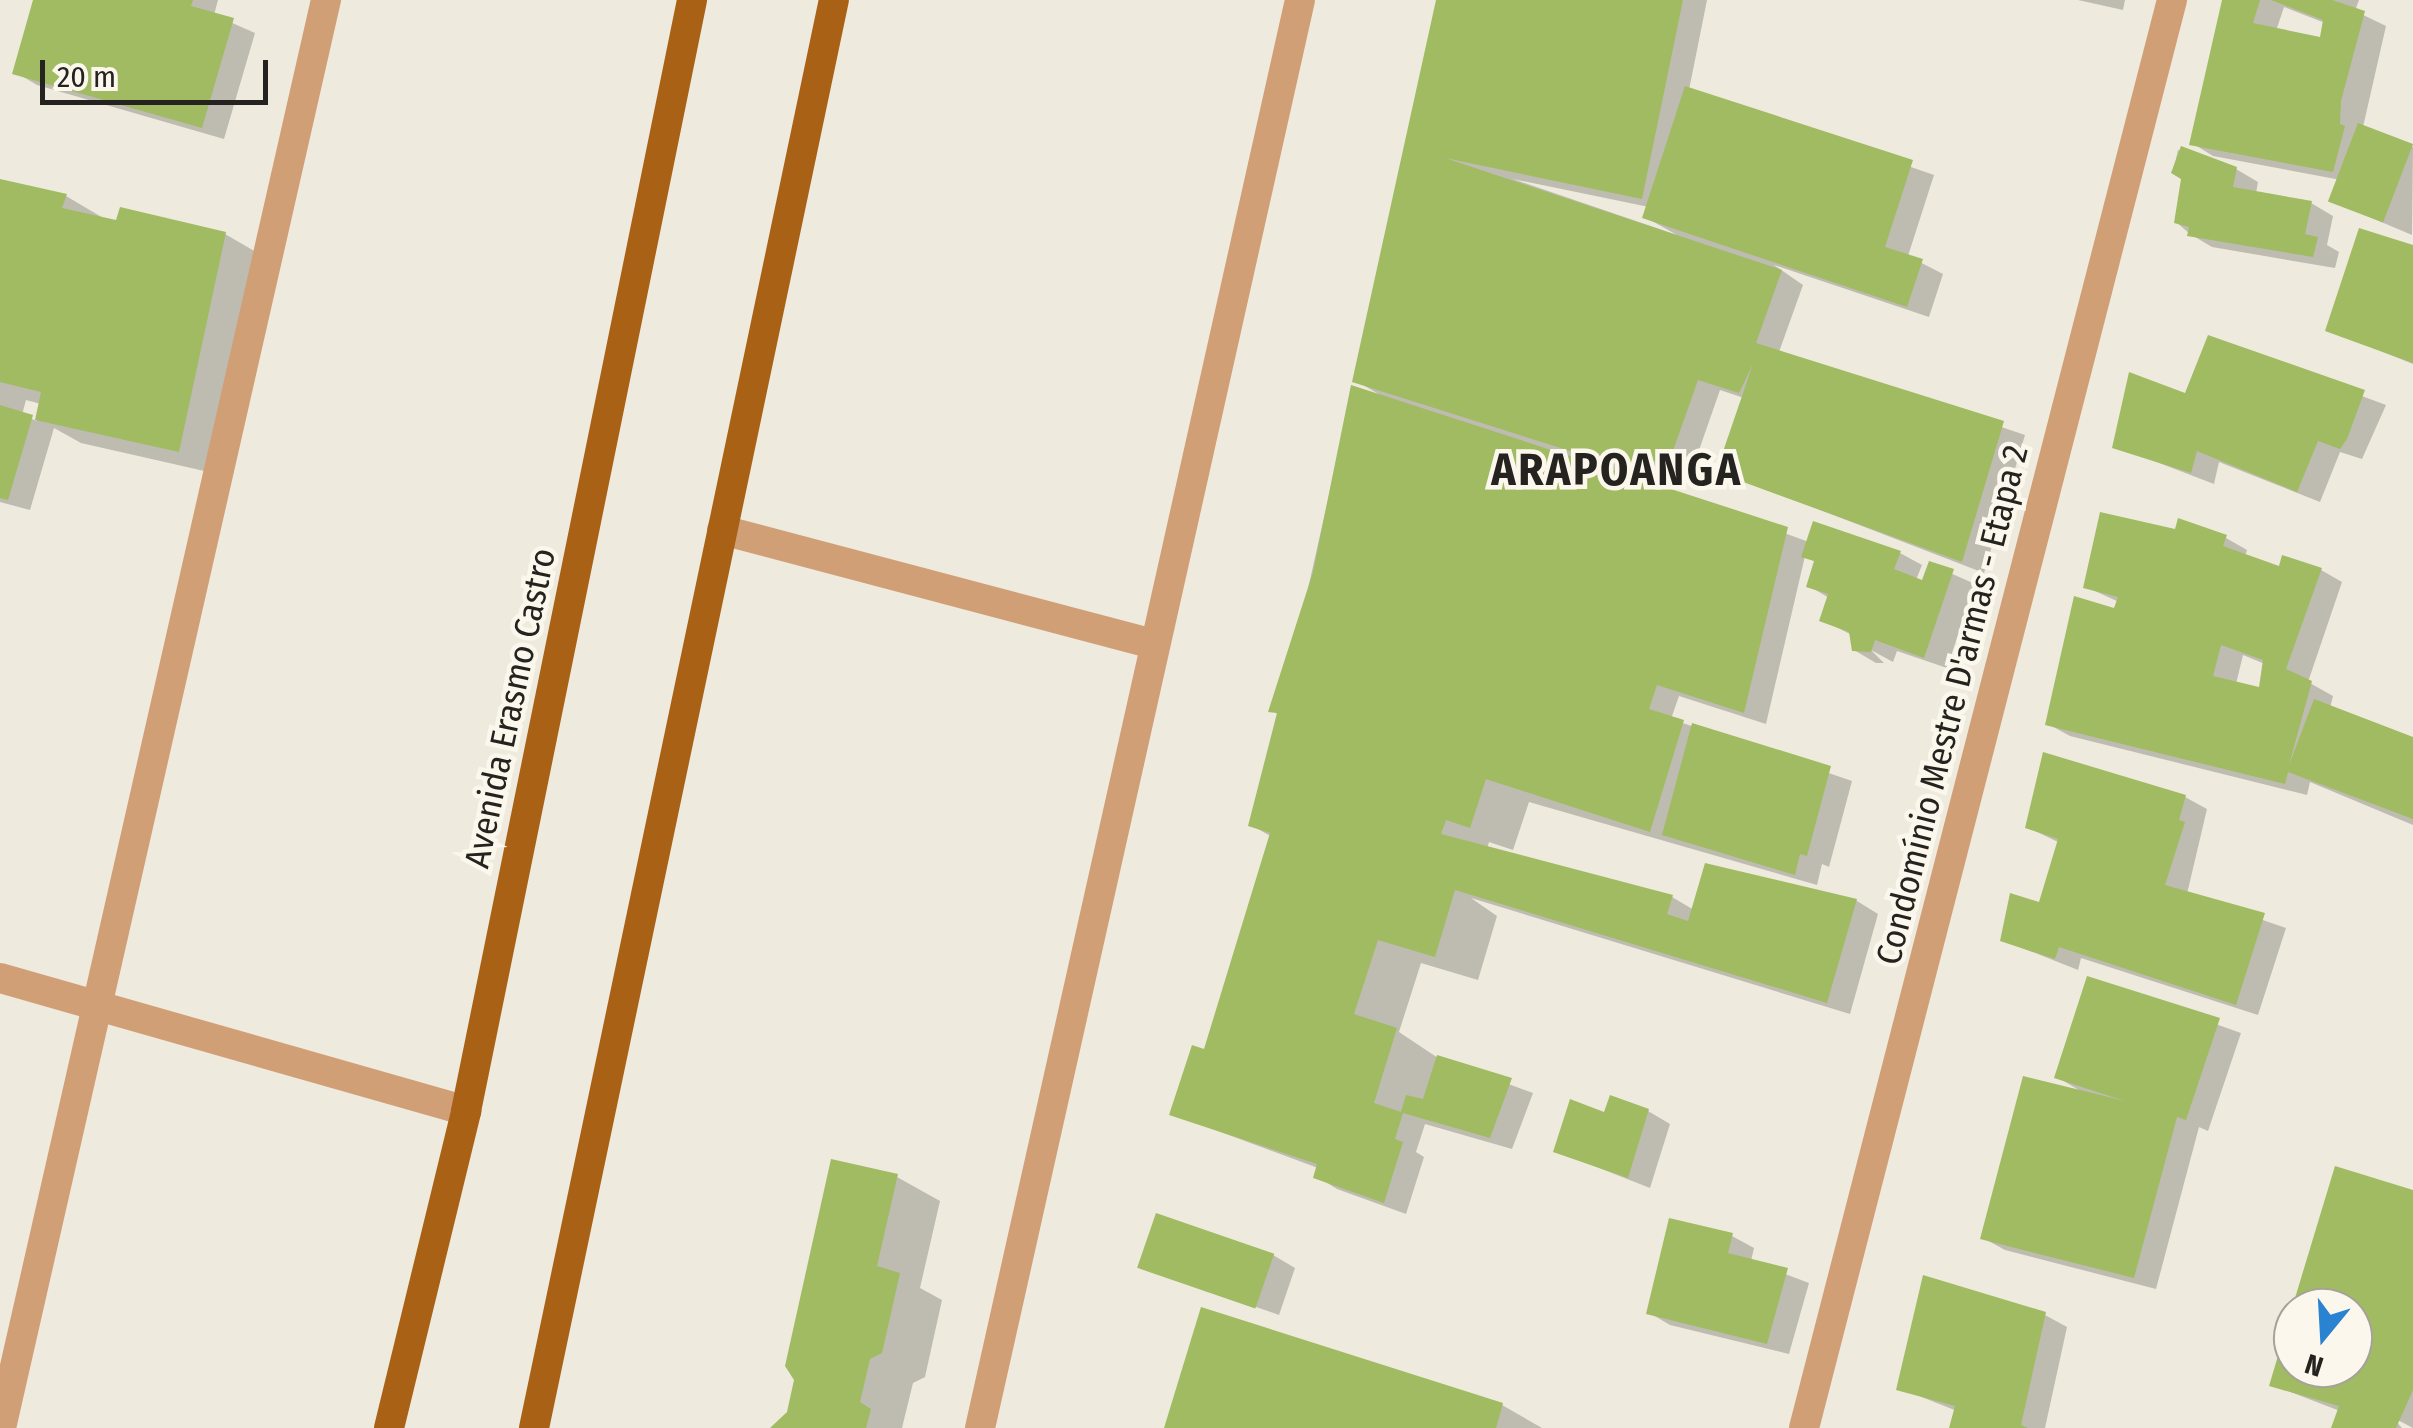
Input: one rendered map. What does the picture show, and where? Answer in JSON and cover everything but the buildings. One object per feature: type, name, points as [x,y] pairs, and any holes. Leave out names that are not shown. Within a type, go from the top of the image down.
[{"type":"main road","name":"Avenida Erasmo Castro","points":[[388,1428],[466,1111],[691,0]]},
{"type":"main road","points":[[534,1428],[834,0]]},
{"type":"street","points":[[0,1428],[326,0]]},
{"type":"street","points":[[980,1428],[1300,0]]},
{"type":"street","name":"Condomínio Mestre D'armas - Etapa 2","points":[[1804,1428],[2172,0]]},
{"type":"street","points":[[722,530],[1155,644]]},
{"type":"street","points":[[0,978],[466,1111]]},
{"type":"district","name":"ARAPOANGA","points":[[1617,471]]}]
